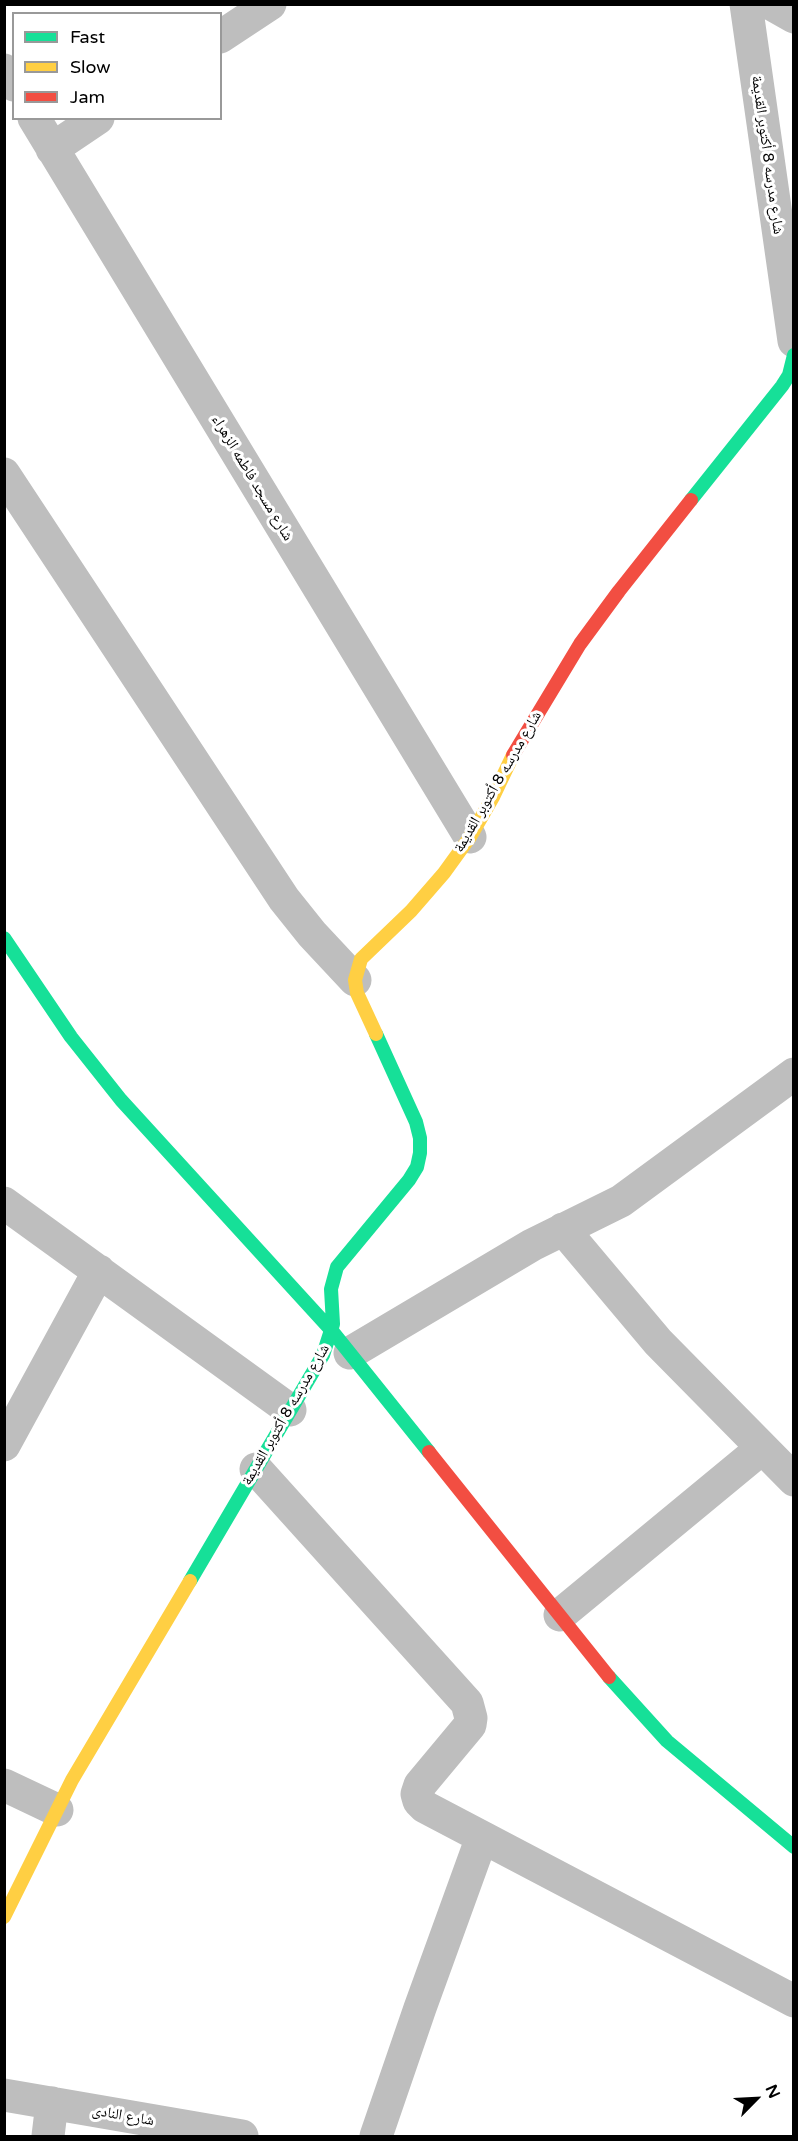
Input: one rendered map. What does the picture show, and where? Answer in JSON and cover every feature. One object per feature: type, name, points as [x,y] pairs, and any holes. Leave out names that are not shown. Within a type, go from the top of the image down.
[{"type":"street","points":[[222,36],[270,4]]},
{"type":"street","name":"شارع مدرسه 8 أكتوبر القديمة","points":[[746,4],[794,341]]},
{"type":"street","points":[[771,4],[794,16]]},
{"type":"street","name":"شارع مسجد فاطمه الزهراء","points":[[35,120],[470,837]]},
{"type":"street","points":[[52,149],[95,120]]},
{"type":"street","name":"شارع مدرسه 8 أكتوبر القديمة","points":[[4,1917],[72,1780],[323,1355],[341,1342],[332,1289],[337,1267],[409,1180],[417,1167],[420,1138],[416,1122],[357,993],[355,980],[361,959],[411,911],[444,873],[470,837],[493,797],[512,756],[580,644],[619,591],[782,386],[792,369]]},
{"type":"street","points":[[4,474],[284,899],[312,934],[355,980]]},
{"type":"street","points":[[4,938],[71,1037],[121,1100],[341,1342],[607,1675],[667,1741],[794,1847]]},
{"type":"street","points":[[341,1342],[621,1201],[794,1074]]},
{"type":"street","points":[[4,1203],[290,1410]]},
{"type":"street","points":[[563,1229],[657,1342],[794,1480]]},
{"type":"street","points":[[4,1445],[99,1271]]},
{"type":"street","points":[[560,1615],[761,1449]]},
{"type":"street","points":[[256,1469],[466,1703],[471,1718],[470,1725],[420,1785],[417,1794],[419,1801],[425,1807],[793,2000]]},
{"type":"street","points":[[4,1785],[57,1809]]},
{"type":"street","points":[[376,2136],[482,1837]]},
{"type":"street","name":"شارع النادى","points":[[4,2095],[242,2136]]},
{"type":"street","points":[[48,2136],[52,2103]]},
{"type":"traffic: fast","points":[[691,500],[782,386],[789,375],[794,355]]},
{"type":"traffic: fast","points":[[4,938],[71,1037],[121,1100],[332,1331],[429,1452]]},
{"type":"traffic: fast","points":[[190,1581],[323,1355],[333,1324],[331,1289],[337,1267],[409,1180],[417,1167],[420,1138],[416,1122],[376,1034]]},
{"type":"traffic: fast","points":[[609,1677],[667,1741],[794,1847]]},
{"type":"traffic: slow","points":[[376,1034],[357,993],[355,980],[361,959],[411,911],[444,873],[470,837],[513,755]]},
{"type":"traffic: slow","points":[[4,1917],[72,1780],[190,1581]]},
{"type":"traffic: jam","points":[[513,755],[580,644],[691,500]]},
{"type":"traffic: jam","points":[[429,1452],[609,1677]]}]
